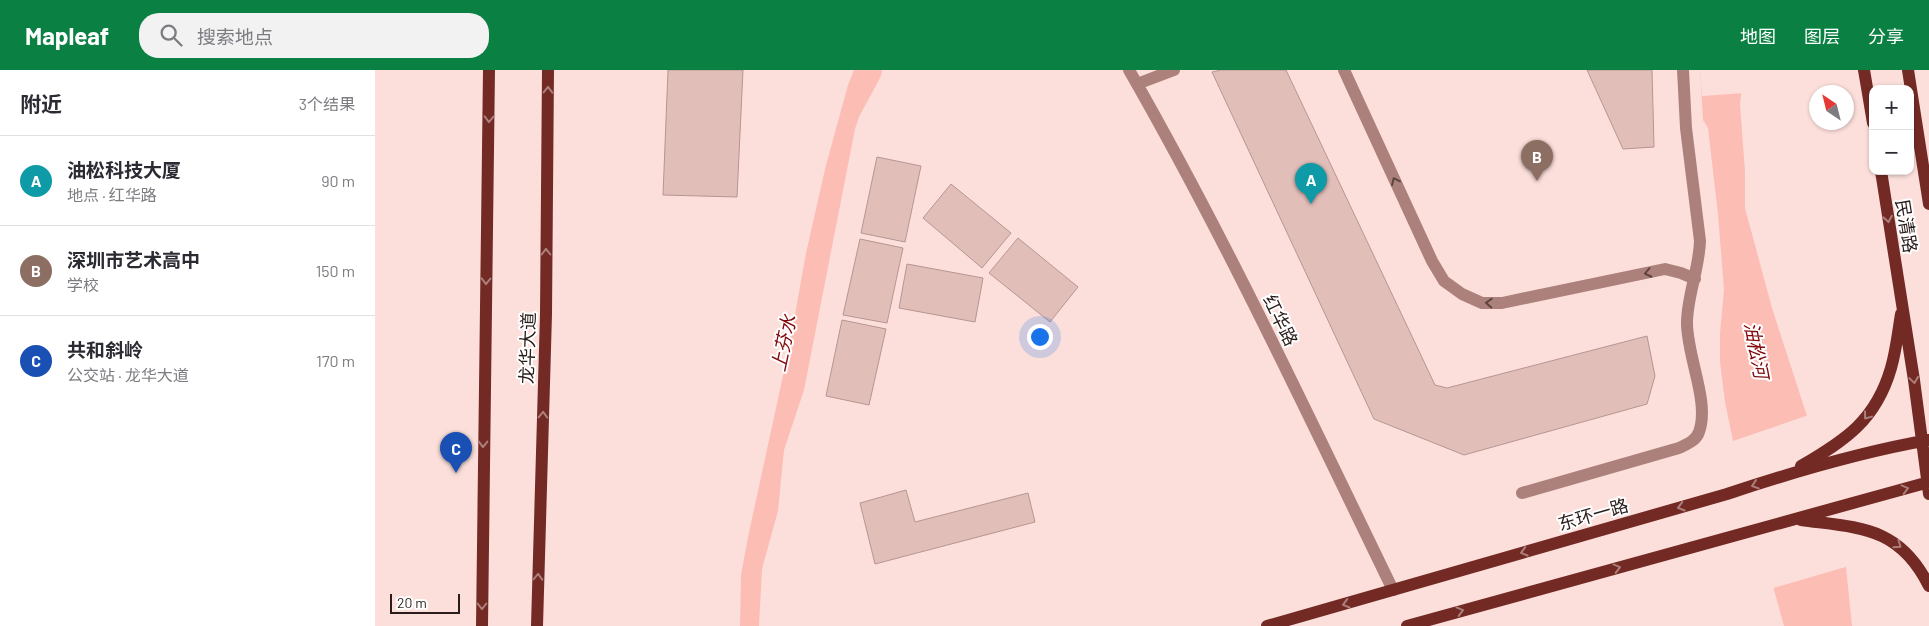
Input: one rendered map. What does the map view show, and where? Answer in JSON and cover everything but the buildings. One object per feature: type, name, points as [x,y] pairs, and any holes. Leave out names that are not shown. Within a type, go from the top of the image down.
[{"type":"main road","points":[[482,626],[489,70]]},
{"type":"main road","name":"龙华大道","points":[[537,626],[546,314],[548,70]]},
{"type":"main road","points":[[1864,70],[1869,99]]},
{"type":"main road","name":"民清路","points":[[1908,70],[1929,204]]},
{"type":"main road","name":"民清路","points":[[1882,175],[1925,440],[1929,486]]},
{"type":"main road","points":[[1787,474],[1831,448],[1860,426],[1875,405],[1885,386],[1892,366],[1902,305]]},
{"type":"main road","name":"东环一路","points":[[1267,626],[1727,494],[1787,474],[1925,440]]},
{"type":"main road","points":[[1411,625],[1847,504],[1929,486]]},
{"type":"main road","points":[[1794,519],[1853,527],[1883,536],[1901,547],[1915,563],[1929,586]]},
{"type":"street","name":"红华路","points":[[1129,70],[1240,276],[1393,590]]},
{"type":"street","points":[[1137,84],[1174,70]]},
{"type":"street","points":[[1344,70],[1432,261],[1444,281],[1462,294],[1482,303],[1502,303],[1665,269],[1695,279]]},
{"type":"street","points":[[1522,493],[1691,443],[1699,433],[1703,413],[1687,338],[1687,321],[1699,259],[1700,241],[1685,128],[1683,70]]},
{"type":"water","points":[[854,70],[882,70],[881,76],[859,117],[855,129],[804,390],[784,450],[778,511],[762,569],[759,626],[740,626],[741,575],[789,348],[806,253],[826,165],[848,85]]},
{"type":"water","name":"油松河","points":[[1700,70],[1744,70],[1740,104],[1745,172],[1745,208],[1772,308],[1807,416],[1846,567],[1852,626],[1784,626],[1733,441],[1725,402],[1720,362],[1720,333],[1724,290],[1708,128],[1703,120]]},
{"type":"pier","points":[[1700,70],[1747,70],[1744,93],[1702,96]]},
{"type":"pier","points":[[1809,415],[1849,566],[1770,589],[1730,442]]},
{"type":"place","name":"深圳市艺术高中","points":[[1537,181]]},
{"type":"place","name":"油松科技大厦","points":[[1311,204]]},
{"type":"place","name":"共和斜岭","points":[[456,473]]},
{"type":"water label","name":"上芬水","points":[[783,343]]}]
